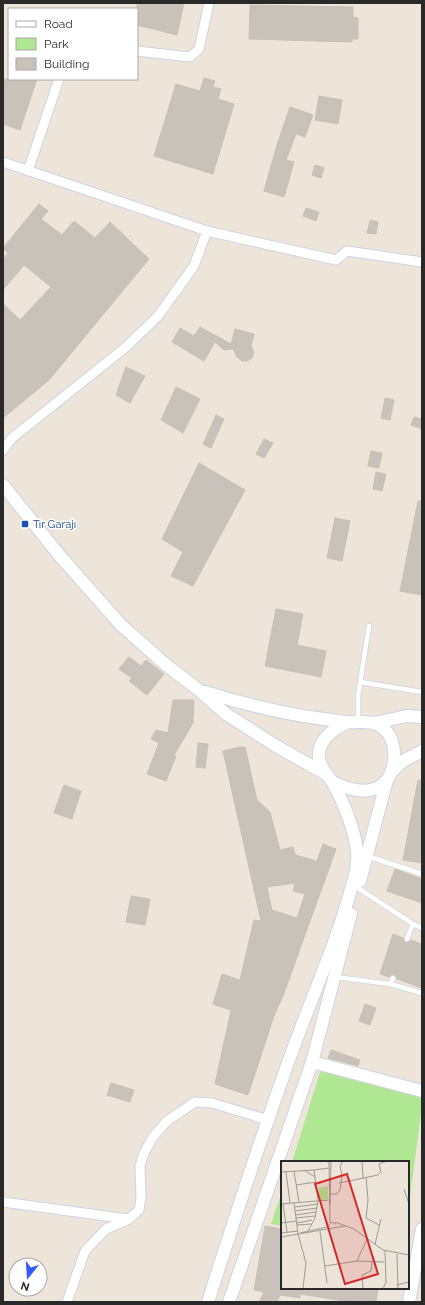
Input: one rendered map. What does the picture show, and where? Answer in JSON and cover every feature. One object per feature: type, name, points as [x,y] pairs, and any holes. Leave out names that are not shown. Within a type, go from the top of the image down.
[{"type":"street","points":[[138,51],[190,57],[199,49],[210,3]]},
{"type":"street","points":[[28,171],[59,80]]},
{"type":"street","points":[[3,162],[207,231],[336,260],[346,251],[422,262]]},
{"type":"street","points":[[3,450],[12,438],[126,347],[158,316],[194,266],[207,231]]},
{"type":"street","points":[[3,485],[60,556],[121,626],[165,664],[233,718],[276,746],[329,778],[355,790],[369,790],[380,786],[403,761],[422,751]]},
{"type":"street","points":[[200,691],[247,705],[298,716],[374,723],[407,716],[422,717]]},
{"type":"street","points":[[208,1302],[290,1056],[345,912],[354,880],[357,853],[355,839],[348,818],[329,778],[321,765],[319,757],[321,747],[326,736],[336,728],[353,722]]},
{"type":"street","points":[[229,1302],[312,1062],[358,888],[395,758],[394,748],[390,736],[383,728],[374,723]]},
{"type":"street","points":[[312,1062],[422,1091]]},
{"type":"street","points":[[67,1302],[85,1251],[106,1229],[129,1219],[139,1210],[141,1198],[140,1166],[144,1153],[153,1137],[167,1121],[195,1102],[212,1103],[268,1120]]},
{"type":"street","points":[[3,1202],[129,1219]]},
{"type":"street","points":[[409,1302],[422,1229]]},
{"type":"lane","points":[[353,722],[369,626]]},
{"type":"lane","points":[[360,682],[422,692]]},
{"type":"lane","points":[[367,856],[422,874]]},
{"type":"lane","points":[[358,888],[413,924],[422,928]]},
{"type":"lane","points":[[408,939],[413,924]]},
{"type":"lane","points":[[335,976],[390,984],[422,993]]},
{"type":"lane","points":[[390,984],[393,978]]},
{"type":"green space","points":[[321,1069],[422,1094],[422,1106],[409,1204],[409,1161],[292,1161]]},
{"type":"green space","points":[[281,1195],[281,1226],[271,1224]]},
{"type":"building","points":[[137,3],[184,3],[177,35],[138,25]]},
{"type":"building","points":[[250,5],[353,7],[353,17],[358,18],[358,39],[352,39],[352,42],[249,39]]},
{"type":"building","points":[[204,78],[215,81],[213,87],[221,89],[218,99],[234,104],[213,174],[154,156],[176,84],[200,91]]},
{"type":"building","points":[[3,79],[37,80],[20,130],[3,124]]},
{"type":"building","points":[[319,96],[342,100],[338,124],[315,120]]},
{"type":"building","points":[[290,107],[313,115],[305,137],[296,134],[286,160],[294,162],[284,197],[264,191]]},
{"type":"building","points":[[315,165],[324,168],[321,178],[312,175]]},
{"type":"building","points":[[39,204],[48,211],[41,219],[62,235],[74,221],[95,238],[110,222],[149,259],[49,380],[3,418],[3,304],[20,320],[51,287],[24,265],[3,290],[3,259],[8,253],[3,248]]},
{"type":"building","points":[[306,208],[319,212],[316,221],[303,216]]},
{"type":"building","points":[[370,220],[378,222],[376,234],[367,233]]},
{"type":"building","points":[[200,327],[231,344],[235,329],[254,334],[251,346],[254,352],[252,358],[247,361],[242,361],[237,357],[233,349],[224,350],[215,342],[204,361],[172,342],[180,328],[194,336]]},
{"type":"building","points":[[126,367],[145,376],[130,403],[116,395]]},
{"type":"building","points":[[176,387],[200,399],[183,433],[161,420]]},
{"type":"building","points":[[385,398],[394,400],[390,420],[381,418]]},
{"type":"building","points":[[216,415],[224,419],[211,448],[203,444]]},
{"type":"building","points":[[414,417],[422,419],[422,429],[411,425]]},
{"type":"building","points":[[264,439],[273,443],[264,458],[256,454]]},
{"type":"building","points":[[371,451],[382,453],[379,468],[368,466]]},
{"type":"building","points":[[199,463],[245,490],[193,586],[171,576],[183,552],[162,539]]},
{"type":"building","points":[[376,472],[386,474],[382,491],[373,489]]},
{"type":"building","points":[[418,501],[422,501],[422,595],[400,591]]},
{"type":"building","points":[[335,518],[350,521],[342,561],[327,558]]},
{"type":"building","points":[[276,609],[303,614],[297,645],[326,651],[321,677],[265,666]]},
{"type":"building","points":[[129,657],[141,666],[146,660],[164,674],[147,695],[129,681],[132,678],[119,669]]},
{"type":"building","points":[[173,700],[194,700],[193,723],[174,755],[176,756],[166,781],[147,774],[159,743],[151,739],[156,730],[168,733]]},
{"type":"building","points":[[198,743],[208,744],[205,768],[196,767]]},
{"type":"building","points":[[245,747],[257,800],[270,812],[280,850],[293,847],[295,855],[317,861],[323,844],[336,849],[283,996],[275,1013],[248,1095],[215,1084],[231,1010],[213,1004],[222,974],[240,980],[254,920],[261,921],[223,751]],"holes":[[[295,883],[293,891],[305,894],[297,918],[272,910],[267,887]]]},
{"type":"building","points":[[418,780],[422,780],[422,863],[403,860]]},
{"type":"building","points":[[64,785],[81,791],[72,819],[54,813]]},
{"type":"building","points":[[395,869],[422,879],[422,903],[387,891]]},
{"type":"building","points":[[131,896],[150,899],[145,925],[126,922]]},
{"type":"building","points":[[393,934],[403,938],[406,943],[411,940],[422,944],[422,988],[397,979],[394,975],[389,977],[380,974]]},
{"type":"building","points":[[365,1004],[376,1008],[370,1025],[359,1021]]},
{"type":"building","points":[[331,1050],[360,1060],[358,1066],[328,1058]]},
{"type":"building","points":[[111,1083],[134,1090],[130,1102],[107,1095]]},
{"type":"building","points":[[265,1226],[281,1229],[281,1289],[378,1289],[376,1302],[364,1300],[363,1302],[351,1302],[300,1294],[300,1298],[280,1295],[277,1302],[259,1302],[264,1292],[254,1290]]},
{"type":"place","name":"Tır Garajı","points":[[25,524]]}]
